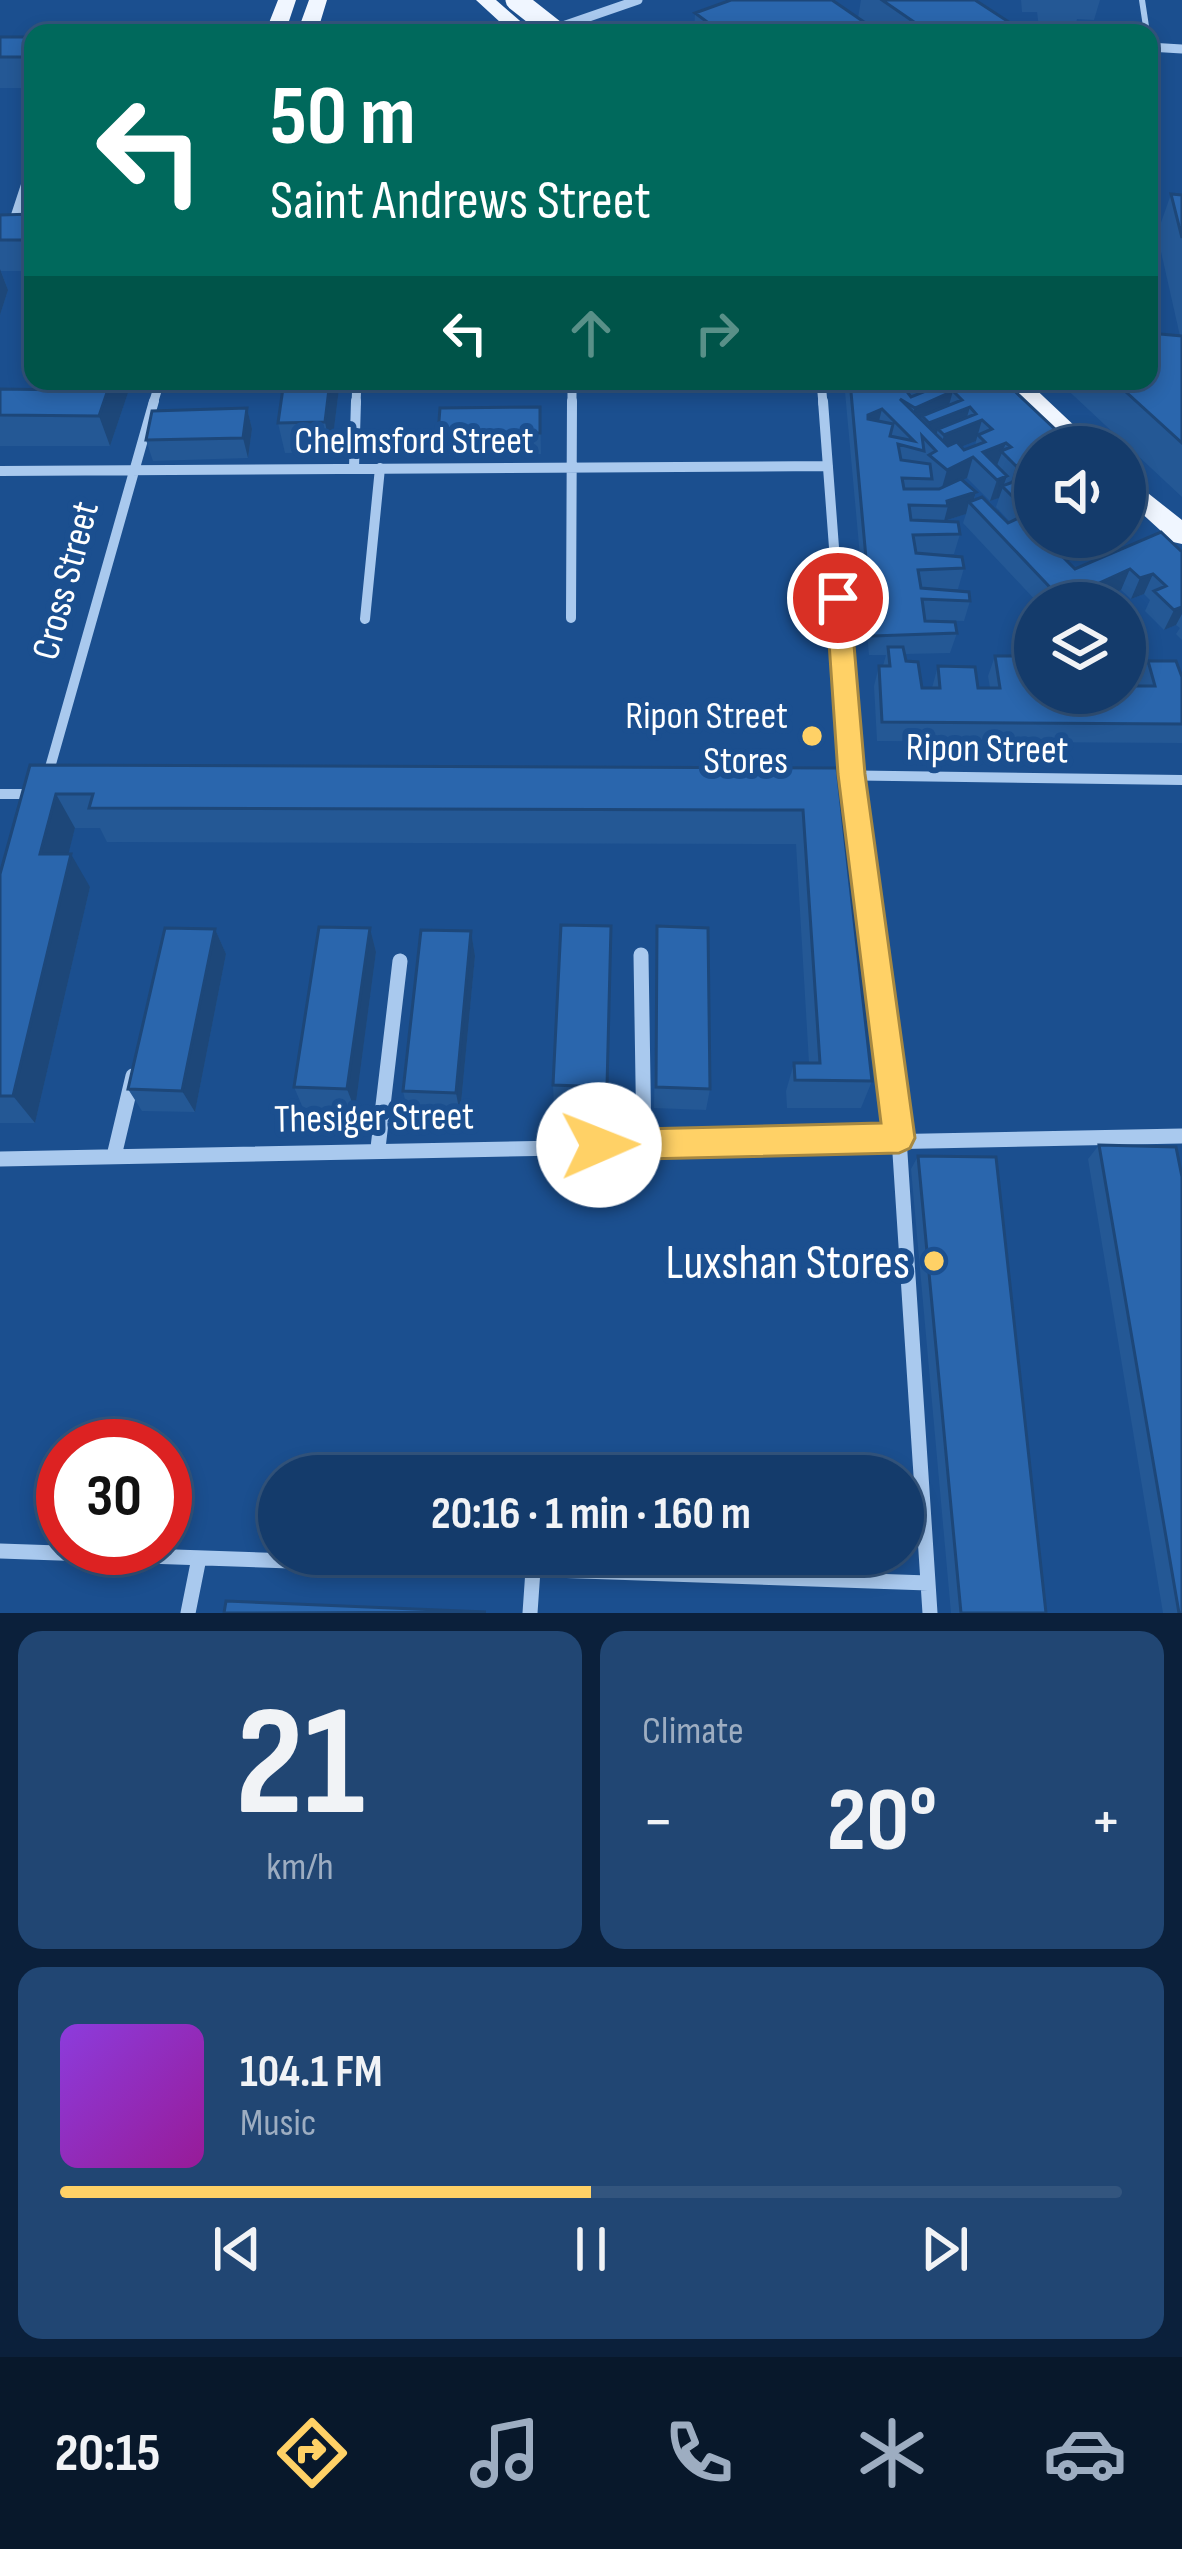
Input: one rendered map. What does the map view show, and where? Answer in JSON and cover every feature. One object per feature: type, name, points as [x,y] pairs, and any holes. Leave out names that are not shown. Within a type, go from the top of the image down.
[{"type":"main road","points":[[485,0],[513,24]]},
{"type":"main road","points":[[516,0],[547,24]]},
{"type":"main road","points":[[1022,390],[1061,426]]},
{"type":"main road","points":[[1146,503],[1182,535]]},
{"type":"street","points":[[569,24],[638,0]]},
{"type":"street","points":[[4,236],[24,185]]},
{"type":"street","name":"Cross Street","points":[[37,814],[157,390]]},
{"type":"street","points":[[354,468],[357,390]]},
{"type":"street","points":[[572,390],[572,618]]},
{"type":"street","points":[[822,390],[851,774],[899,1138],[931,1613]]},
{"type":"street","name":"Chelmsford Street","points":[[0,471],[828,466]]},
{"type":"street","points":[[365,619],[380,468]]},
{"type":"street","name":"Ripon Street","points":[[803,776],[1182,780]]},
{"type":"street","points":[[0,794],[43,794]]},
{"type":"street","points":[[641,955],[644,1144]]},
{"type":"street","points":[[378,1148],[400,961]]},
{"type":"street","points":[[114,1156],[135,1068]]},
{"type":"street","name":"Thesiger Street","points":[[0,1159],[378,1148],[1182,1136]]},
{"type":"street","points":[[0,1551],[258,1560]]},
{"type":"street","points":[[188,1613],[199,1558]]},
{"type":"street","points":[[530,1613],[532,1575]]},
{"type":"street","points":[[684,1575],[928,1583]]},
{"type":"building","points":[[731,0],[832,0],[867,24],[710,24],[695,13]]},
{"type":"building","points":[[882,0],[975,0],[1012,24],[917,24]]},
{"type":"building","points":[[0,37],[24,37],[24,57],[0,57]]},
{"type":"building","points":[[1171,194],[1182,195],[1182,238]]},
{"type":"building","points":[[24,214],[24,240],[0,240],[0,215]]},
{"type":"building","points":[[1158,334],[1182,336],[1182,443],[1124,390],[1158,390]]},
{"type":"building","points":[[0,389],[108,390],[99,416],[0,415]]},
{"type":"building","points":[[283,390],[329,390],[325,422],[278,423]]},
{"type":"building","points":[[851,390],[906,390],[911,397],[928,390],[1014,390],[1052,426],[1014,426],[1014,464],[1001,451],[1011,447],[1006,443],[983,452],[1007,476],[997,480],[973,457],[947,470],[929,455],[936,451],[922,436],[924,451],[898,444],[901,460],[930,464],[932,479],[902,478],[904,489],[939,489],[961,479],[976,492],[947,501],[948,506],[909,505],[911,520],[958,522],[960,534],[913,535],[916,553],[962,557],[964,568],[918,570],[921,588],[969,592],[970,601],[922,599],[925,621],[955,622],[957,633],[873,636]],"holes":[[[953,391],[962,400],[922,416],[929,423],[970,407],[976,414],[938,429],[944,435],[982,420],[992,429],[978,435],[985,442],[964,450],[957,442],[948,446],[900,399],[915,408]],[[882,409],[914,441],[890,436],[893,424],[868,419],[868,415]]]},
{"type":"building","points":[[540,407],[540,433],[438,434],[440,408]]},
{"type":"building","points":[[247,408],[243,438],[146,440],[152,411]]},
{"type":"building","points":[[1014,483],[1014,498],[1002,486]]},
{"type":"building","points":[[982,497],[1008,523],[1014,520],[1014,549],[969,502]]},
{"type":"building","points":[[1161,532],[1182,552],[1182,607],[1174,610],[1154,591],[1166,586],[1153,574],[1140,578],[1130,569],[1101,582],[1045,582],[1022,558],[1064,558],[1075,569],[1101,558],[1146,558],[1146,538]]},
{"type":"building","points":[[888,647],[903,647],[906,661],[918,662],[922,688],[940,688],[938,666],[975,667],[978,688],[1000,688],[995,656],[1014,656],[1014,714],[1146,714],[1146,686],[1155,686],[1148,661],[1176,661],[1182,677],[1182,724],[882,722],[879,666],[890,666]]},
{"type":"building","points":[[30,765],[837,768],[872,1081],[795,1080],[794,1063],[820,1063],[803,810],[89,808],[93,794],[56,794],[40,854],[71,854],[13,1096],[0,1096],[0,874]]},
{"type":"building","points":[[561,925],[611,926],[607,1087],[553,1085]]},
{"type":"building","points":[[657,926],[708,928],[710,1089],[656,1087]]},
{"type":"building","points":[[319,927],[370,928],[347,1089],[294,1087]]},
{"type":"building","points":[[165,928],[215,929],[182,1091],[128,1089]]},
{"type":"building","points":[[421,930],[471,931],[456,1093],[403,1091]]},
{"type":"building","points":[[1099,1145],[1176,1147],[1182,1177],[1182,1613],[1179,1613]]},
{"type":"building","points":[[918,1156],[996,1157],[1046,1613],[961,1613]]},
{"type":"building","points":[[226,1601],[486,1612],[224,1613]]},
{"type":"place","name":"Ripon Street Stores","points":[[812,736]]},
{"type":"place","name":"Luxshan Stores","points":[[934,1261]]},
{"type":"route","points":[[599,1145],[899,1138],[851,774],[838,598]]}]
